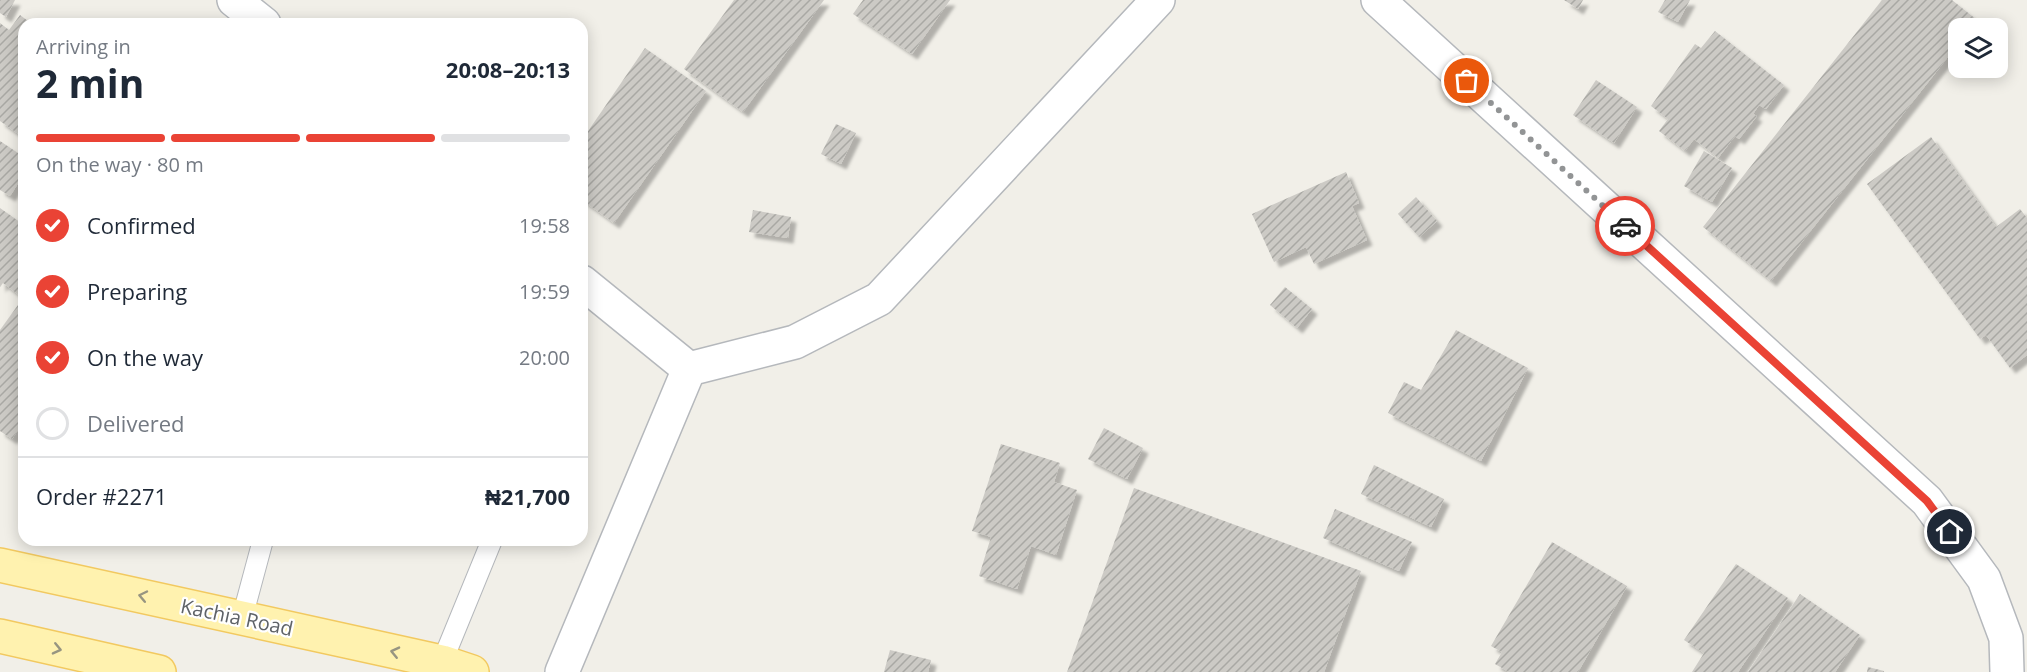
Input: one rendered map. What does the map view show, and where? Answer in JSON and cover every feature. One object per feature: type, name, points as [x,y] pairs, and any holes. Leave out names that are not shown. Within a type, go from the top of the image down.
[{"type":"main road","name":"Kachia Road","points":[[0,565],[457,667]]},
{"type":"main road","points":[[0,636],[159,672]]},
{"type":"street","points":[[234,0],[256,18]]},
{"type":"street","points":[[689,369],[795,342],[879,298],[1158,0]]},
{"type":"street","points":[[1378,0],[1927,501],[1984,579],[2006,638],[2007,672]]},
{"type":"street","points":[[588,287],[689,369]]},
{"type":"street","points":[[562,672],[689,369]]},
{"type":"lane","points":[[242,618],[262,546]]},
{"type":"lane","points":[[457,667],[490,546]]},
{"type":"building","points":[[0,0],[15,0],[6,17],[0,13]]},
{"type":"building","points":[[734,0],[824,0],[743,112],[684,69]]},
{"type":"building","points":[[863,0],[950,0],[912,54],[853,14]]},
{"type":"building","points":[[1564,0],[1583,0],[1578,9]]},
{"type":"building","points":[[1665,0],[1690,0],[1678,22],[1658,12]]},
{"type":"building","points":[[1882,0],[1952,0],[1974,18],[1948,18],[1948,57],[1771,281],[1703,227]]},
{"type":"building","points":[[20,15],[24,18],[18,18],[18,134],[0,121],[0,23],[9,30]]},
{"type":"building","points":[[1715,31],[1784,85],[1766,109],[1759,105],[1753,114],[1757,116],[1739,139],[1735,136],[1718,158],[1694,139],[1685,151],[1659,131],[1668,119],[1651,106],[1695,44],[1701,48]]},
{"type":"building","points":[[645,48],[706,91],[614,223],[588,204],[588,131]]},
{"type":"building","points":[[1596,80],[1637,107],[1614,143],[1573,115]]},
{"type":"building","points":[[836,124],[856,133],[841,164],[821,154]]},
{"type":"building","points":[[1931,137],[1996,227],[2020,209],[2027,218],[2027,355],[2010,368],[1986,335],[1980,339],[1867,184]]},
{"type":"building","points":[[0,141],[18,153],[18,183],[10,196],[0,190]]},
{"type":"building","points":[[1704,151],[1732,168],[1712,202],[1684,186]]},
{"type":"building","points":[[1346,172],[1359,203],[1352,206],[1367,240],[1314,264],[1306,247],[1274,262],[1252,214]]},
{"type":"building","points":[[1416,197],[1437,221],[1419,237],[1398,214]]},
{"type":"building","points":[[0,208],[18,221],[18,294],[3,283],[0,287]]},
{"type":"building","points":[[753,210],[791,217],[788,238],[749,232]]},
{"type":"building","points":[[1285,287],[1312,309],[1297,328],[1270,305]]},
{"type":"building","points":[[18,305],[18,430],[12,439],[0,431],[0,330]]},
{"type":"building","points":[[1456,330],[1528,368],[1481,461],[1388,413],[1404,382],[1421,390]]},
{"type":"building","points":[[1104,428],[1143,448],[1127,479],[1088,459]]},
{"type":"building","points":[[1001,444],[1060,463],[1054,482],[1077,490],[1056,555],[1031,546],[1017,589],[979,576],[991,537],[972,531]]},
{"type":"building","points":[[1374,465],[1444,499],[1431,527],[1361,494]]},
{"type":"building","points":[[1134,488],[1361,571],[1324,672],[1067,672]]},
{"type":"building","points":[[1335,509],[1412,542],[1399,571],[1323,538]]},
{"type":"building","points":[[1552,542],[1627,586],[1578,672],[1509,672],[1495,664],[1502,652],[1491,646]]},
{"type":"building","points":[[1736,564],[1788,598],[1738,672],[1692,672],[1704,653],[1684,640]]},
{"type":"building","points":[[1800,594],[1860,635],[1835,672],[1748,672]]},
{"type":"building","points":[[890,650],[931,660],[928,672],[884,672]]},
{"type":"building","points":[[1868,667],[1884,671],[1884,672],[1867,672]]},
{"type":"way so far","points":[[1467,81],[1625,226]]},
{"type":"route","points":[[1625,226],[1927,501],[1950,532]]}]
